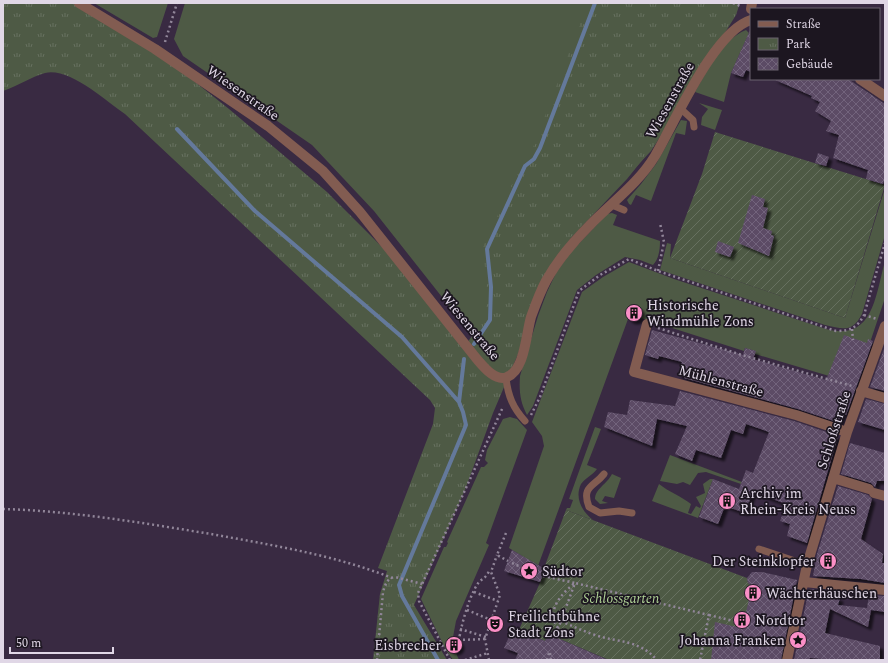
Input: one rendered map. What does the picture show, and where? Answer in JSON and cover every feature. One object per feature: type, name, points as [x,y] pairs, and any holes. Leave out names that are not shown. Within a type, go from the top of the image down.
[{"type":"street","name":"Wiesenstraße","points":[[79,3],[162,54],[268,126],[323,171],[360,212],[476,358],[496,377],[506,378],[515,372],[522,356],[532,317],[546,281],[570,247],[589,225],[637,180],[654,157],[712,56],[728,35],[743,22],[750,20]]},
{"type":"street","points":[[861,80],[885,96]]},
{"type":"street","name":"Schloßstraße","points":[[786,660],[807,565],[847,432],[862,390],[881,323]]},
{"type":"street","name":"Mühlenstraße","points":[[647,324],[634,372],[796,415],[847,432]]},
{"type":"street","points":[[862,390],[885,398]]},
{"type":"street","points":[[833,478],[885,496]]},
{"type":"street","points":[[804,582],[885,590]]},
{"type":"lane","points":[[681,109],[693,120],[694,127]]},
{"type":"lane","points":[[612,205],[624,210]]},
{"type":"lane","points":[[506,378],[509,396],[518,413],[525,421]]},
{"type":"lane","points":[[604,474],[589,486],[586,493],[589,507],[600,513],[619,511],[632,513]]},
{"type":"lane","points":[[759,549],[807,565]]},
{"type":"path","points":[[162,54],[177,3]]},
{"type":"path","points":[[658,271],[664,242],[660,224]]},
{"type":"path","points":[[525,421],[534,413],[579,291],[600,275],[629,260],[836,331],[852,329],[859,324],[864,315],[885,243]]},
{"type":"path","points":[[864,315],[881,323]]},
{"type":"path","points":[[647,324],[742,355],[862,390]]},
{"type":"path","points":[[852,329],[853,340]]},
{"type":"path","points":[[450,660],[419,601],[418,593],[509,396]]},
{"type":"path","points":[[3,509],[71,514],[140,523],[257,542],[358,566],[392,578],[398,577],[408,579],[422,584]]},
{"type":"path","points":[[485,638],[459,640],[460,629],[477,584],[486,578],[489,571],[491,572],[506,533]]},
{"type":"path","points":[[497,556],[508,561]]},
{"type":"path","points":[[512,563],[537,574]]},
{"type":"path","points":[[489,660],[485,638],[500,595],[491,572]]},
{"type":"path","points":[[543,576],[738,622]]},
{"type":"path","points":[[377,660],[383,592],[386,583],[392,578]]},
{"type":"path","points":[[555,637],[575,583]]},
{"type":"path","points":[[558,628],[553,620],[557,602],[566,590],[575,583]]},
{"type":"path","points":[[474,592],[498,601]]},
{"type":"path","points":[[467,610],[491,620]]},
{"type":"path","points":[[700,660],[710,615]]},
{"type":"path","points":[[561,620],[595,635],[614,641],[633,643],[649,652],[657,660]]},
{"type":"path","points":[[460,629],[485,638]]},
{"type":"path","points":[[465,660],[488,652]]},
{"type":"path","points":[[547,660],[550,653],[551,660]]},
{"type":"green space","points":[[3,3],[72,3],[155,50],[229,109],[327,192],[384,249],[464,347],[486,317],[487,289],[483,247],[526,154],[532,150],[588,3],[740,3],[736,15],[651,151],[571,237],[541,283],[518,354],[493,413],[465,490],[414,605],[447,660],[373,660],[380,594],[387,571],[378,568],[433,424],[435,408],[430,400],[125,114],[87,86],[65,75],[45,73],[3,91]]},
{"type":"green space","points":[[94,3],[168,3],[157,37],[153,38]]},
{"type":"green space","points":[[185,3],[731,3],[656,143],[627,179],[572,237],[483,349],[374,211],[312,145],[183,56],[174,39]]},
{"type":"green space","points":[[746,30],[749,33],[731,73],[724,102],[695,92],[710,65],[722,48],[737,35]]},
{"type":"green space","points":[[699,103],[722,110],[715,130],[701,125],[702,117],[708,109]]},
{"type":"green space","points":[[681,120],[687,121],[685,135],[676,133],[651,201],[636,195],[631,205],[629,204],[627,200],[656,164]]},
{"type":"green space","points":[[715,132],[885,185],[845,318],[670,258],[702,174]]},
{"type":"green space","points":[[885,188],[885,235],[862,314],[851,327],[837,328],[825,325],[660,270],[667,243],[671,244],[670,258],[845,318]]},
{"type":"green space","points":[[612,213],[617,215],[613,225],[660,241],[657,260],[653,265],[640,260],[625,257],[596,275],[577,290],[533,406],[527,415],[520,396],[520,376],[538,316],[547,292],[556,273],[570,253],[607,214]]},
{"type":"green space","points":[[885,261],[885,298],[856,384],[755,354],[755,351],[745,348],[744,351],[641,318],[641,308],[636,305],[630,306],[626,312],[628,319],[538,566],[509,548],[544,446],[542,436],[532,422],[582,292],[603,277],[629,262],[674,279],[823,328],[840,331],[852,329],[862,323],[869,314],[878,289]]},
{"type":"green space","points":[[510,417],[517,419],[527,430],[486,543],[489,545],[456,621],[453,637],[449,638],[445,644],[448,651],[451,653],[456,653],[459,660],[453,660],[446,650],[421,599],[444,547],[446,547],[448,543],[447,542],[481,467],[484,467],[488,463],[485,460],[487,450],[503,419]]},
{"type":"green space","points":[[595,427],[601,429],[587,465],[597,469],[581,484],[579,490],[579,500],[581,505],[593,520],[566,510],[567,508],[570,508],[573,500],[569,499]]},
{"type":"green space","points":[[670,455],[742,482],[741,484],[706,472],[698,473],[690,485],[683,482],[677,484],[660,481]]},
{"type":"green space","points":[[612,474],[621,478],[614,498],[605,496],[602,501],[608,503],[600,504],[595,499],[597,492]]},
{"type":"green space","points":[[710,479],[713,479],[698,518],[652,501],[659,484],[691,504],[688,513],[691,514],[696,506],[700,508],[701,506],[696,497],[705,493],[703,484]]},
{"type":"green space","name":"Schlossgarten","points":[[566,510],[747,578],[748,583],[753,586],[744,629],[711,660],[609,660],[548,634],[545,641],[526,633],[518,632],[543,576],[544,568]]},
{"type":"building","points":[[750,30],[750,72],[746,70],[743,77],[731,73]]},
{"type":"building","points":[[775,80],[849,80],[885,104],[885,177],[883,184],[866,179],[868,170],[833,158],[839,135],[826,131],[831,121],[815,111],[820,102],[811,98],[812,96]]},
{"type":"building","points":[[818,153],[829,157],[826,166],[815,163]]},
{"type":"building","points":[[752,195],[765,199],[763,207],[768,208],[763,228],[772,231],[771,235],[774,236],[769,256],[738,243]]},
{"type":"building","points":[[718,241],[734,247],[730,257],[715,252]]},
{"type":"building","name":"Historische Windmühle Zons","points":[[631,305],[637,305],[642,310],[640,319],[637,321],[631,321],[626,316],[626,310]]},
{"type":"building","points":[[652,330],[743,355],[745,348],[756,351],[753,359],[826,380],[844,335],[867,343],[868,339],[873,341],[846,415],[843,413],[840,423],[798,409],[684,378],[678,375],[682,362],[659,356],[658,359],[645,355]]},
{"type":"building","points":[[885,346],[885,391],[870,387]]},
{"type":"building","points":[[680,391],[794,421],[838,436],[807,543],[787,536],[790,524],[780,521],[786,504],[753,492],[745,513],[725,506],[718,524],[699,517],[713,479],[739,489],[746,470],[753,473],[769,432],[746,424],[743,434],[731,430],[721,458],[696,450],[692,461],[675,454],[687,426],[657,419],[652,446],[604,427],[608,412],[627,415],[630,400],[675,406]]},
{"type":"building","points":[[866,399],[885,404],[885,430],[858,422]]},
{"type":"building","points":[[850,443],[885,453],[885,481],[877,481],[875,487],[871,483],[841,474]]},
{"type":"building","points":[[838,486],[868,495],[872,499],[861,539],[883,554],[882,563],[885,563],[885,583],[861,579],[813,576],[817,554]]},
{"type":"building","points":[[512,550],[545,569],[540,582],[504,571]]},
{"type":"building","points":[[752,572],[762,572],[797,580],[781,660],[711,660],[715,622],[737,627],[741,611],[746,612],[752,587],[748,583],[747,578]]},
{"type":"building","points":[[809,589],[837,592],[835,597],[840,598],[838,605],[867,608],[869,595],[885,596],[885,612],[871,610],[868,627],[830,609],[825,633],[880,646],[880,660],[835,660],[810,658],[809,660],[794,660]]},
{"type":"building","points":[[513,628],[545,641],[548,634],[608,660],[515,660],[518,653],[504,648]]},
{"type":"building","name":"Eisbrecher","points":[[454,638],[459,640],[461,645],[459,650],[454,652],[449,650],[447,645],[449,640]]},
{"type":"waterway","points":[[474,344],[490,320],[491,287],[487,249],[525,166],[534,159],[540,148],[595,3]]},
{"type":"waterway","points":[[177,129],[255,211],[402,337],[459,402]]},
{"type":"waterway","points":[[438,660],[402,596],[399,585],[466,425],[459,402],[464,359]]},
{"type":"place","name":"Historische Windmühle Zons","points":[[634,313]]},
{"type":"place","name":"Archiv im Rhein-Kreis Neuss","points":[[727,501]]},
{"type":"place","name":"Der Steinklopfer","points":[[828,561]]},
{"type":"place","name":"Südtor","points":[[529,571]]},
{"type":"place","name":"Wächterhäuschen","points":[[753,593]]},
{"type":"place","name":"Nordtor","points":[[742,620]]},
{"type":"place","name":"Freilichtbühne Stadt Zons","points":[[495,624]]},
{"type":"place","name":"Johanna Franken","points":[[798,640]]},
{"type":"place","name":"Eisbrecher","points":[[454,645]]}]
